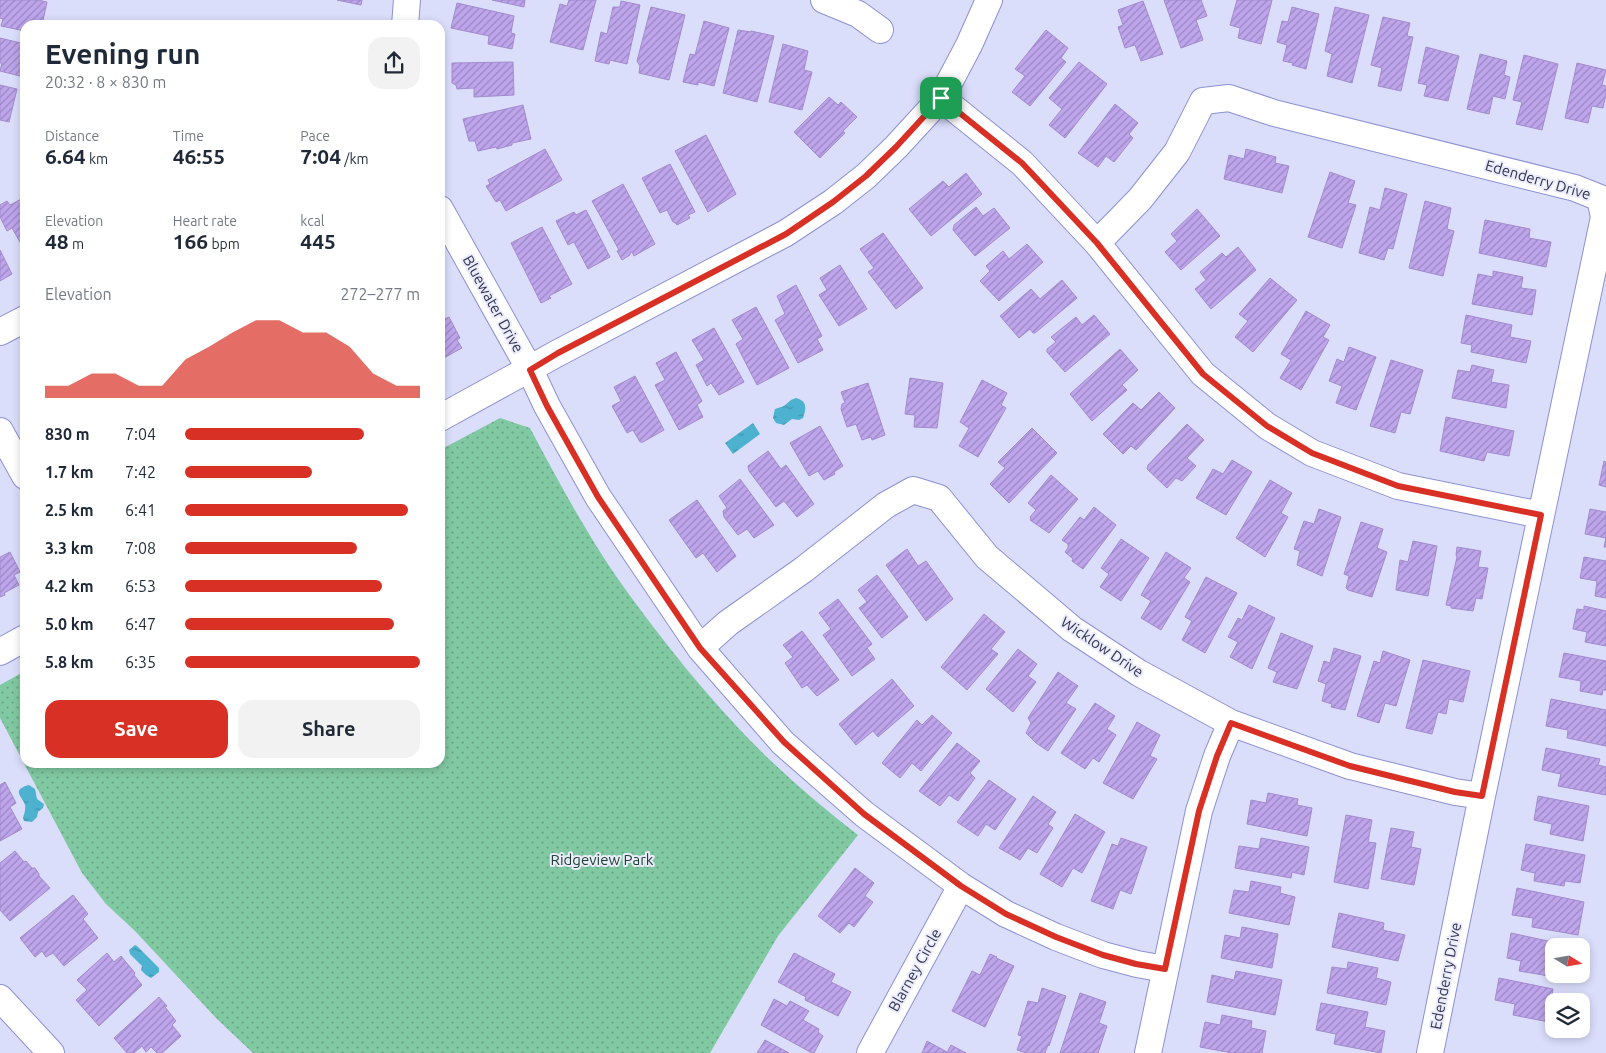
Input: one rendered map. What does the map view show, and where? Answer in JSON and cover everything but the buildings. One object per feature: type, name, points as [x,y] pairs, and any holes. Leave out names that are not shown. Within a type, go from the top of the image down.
[{"type":"street","points":[[405,20],[407,0]]},
{"type":"street","points":[[824,0],[858,14],[880,30]]},
{"type":"street","points":[[445,415],[558,353],[786,234],[833,202],[866,176],[896,147],[941,98],[969,45],[989,0]]},
{"type":"street","points":[[941,98],[1022,163],[1097,243],[1203,374],[1267,426],[1312,453],[1398,486],[1541,515]]},
{"type":"street","name":"Edenderry Drive","points":[[1097,243],[1140,199],[1177,152],[1203,101],[1229,98],[1274,113],[1575,188],[1600,198],[1604,217],[1430,1053]]},
{"type":"street","name":"Bluewater Drive","points":[[445,218],[598,497],[700,648],[784,742],[864,814],[961,886],[1006,914],[1056,937],[1103,955],[1136,964],[1165,969]]},
{"type":"street","points":[[0,332],[20,322]]},
{"type":"street","points":[[0,431],[20,467]]},
{"type":"street","name":"Wicklow Drive","points":[[700,648],[728,623],[803,570],[886,504],[913,490],[939,498],[987,557],[1072,629],[1140,673],[1231,723],[1350,766],[1455,792],[1482,796]]},
{"type":"street","points":[[0,652],[20,641]]},
{"type":"street","points":[[1148,1053],[1199,811],[1217,756],[1231,723]]},
{"type":"street","name":"Blarney Circle","points":[[870,1053],[961,886]]},
{"type":"street","points":[[0,998],[52,1053]]},
{"type":"green space","name":"Ridgeview Park","points":[[500,418],[530,428],[583,524],[618,579],[708,695],[780,769],[858,835],[778,936],[710,1053],[253,1053],[217,1019],[135,931],[106,904],[82,873],[26,768],[445,768],[445,447]]},
{"type":"green space","name":"Ridgeview Park","points":[[20,674],[20,756],[0,718],[0,685]]},
{"type":"water","points":[[796,398],[804,403],[803,418],[799,420],[792,419],[784,425],[776,423],[773,418],[775,409],[784,406]]},
{"type":"water","points":[[753,423],[760,434],[733,454],[725,443]]},
{"type":"water","points":[[29,785],[35,789],[37,799],[44,804],[32,822],[24,821],[25,805],[19,794],[20,789]]},
{"type":"water","points":[[135,945],[159,968],[159,972],[151,978],[141,970],[142,966],[130,954],[129,950]]},
{"type":"route","points":[[941,98],[1022,163],[1097,243],[1203,374],[1267,426],[1312,453],[1398,486],[1541,515],[1482,796],[1455,792],[1350,766],[1231,723],[1217,756],[1199,811],[1165,969],[1136,964],[1103,955],[1056,937],[1006,914],[961,886],[864,814],[784,742],[700,648],[598,497],[547,406],[530,370],[558,353],[786,234],[833,202],[866,176],[896,147],[941,98]]}]
